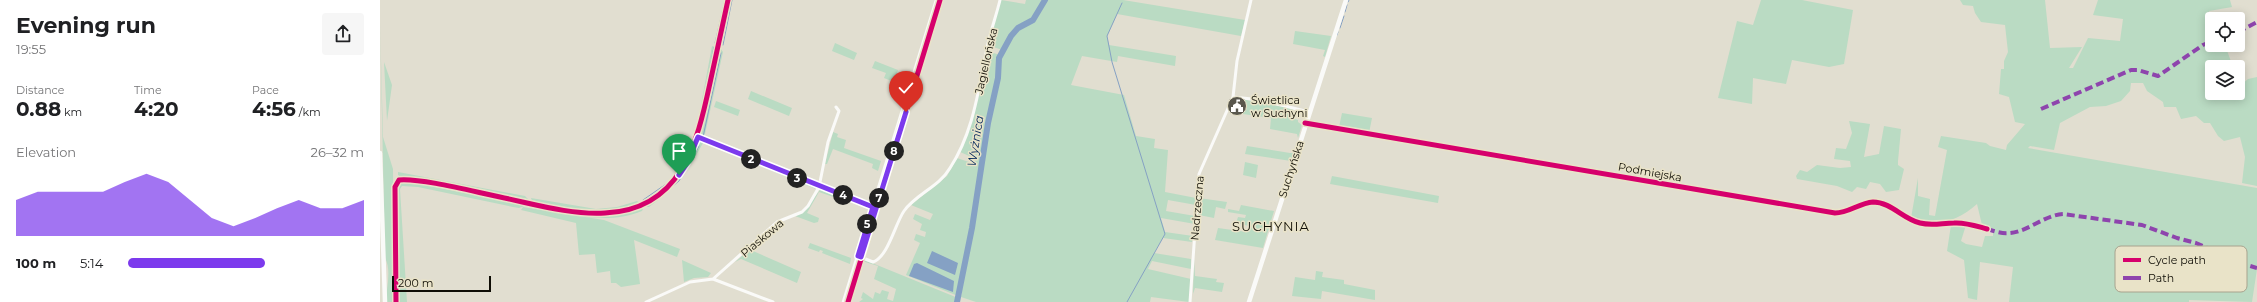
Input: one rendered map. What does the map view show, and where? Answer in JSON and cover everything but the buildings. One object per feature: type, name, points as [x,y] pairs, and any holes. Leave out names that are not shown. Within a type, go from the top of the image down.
[{"type":"street","points":[[396,302],[395,187],[398,181],[433,184],[581,212],[612,213],[638,206],[666,189],[687,163],[698,137],[728,0]]},
{"type":"street","points":[[844,302],[937,0]]},
{"type":"street","name":"Jagiellońska","points":[[858,256],[872,262],[876,260],[888,244],[905,209],[936,184],[951,167],[971,123],[981,83],[986,52],[1000,0]]},
{"type":"street","name":"Nadrzeczna","points":[[1190,302],[1193,288],[1192,258],[1199,174],[1226,116],[1233,97],[1236,68],[1251,0]]},
{"type":"street","name":"Suchyńska","points":[[1248,302],[1346,0]]},
{"type":"street","points":[[1233,97],[1261,100],[1309,112]]},
{"type":"street","name":"Piaskowa","points":[[713,279],[777,222],[804,210],[819,187],[828,142],[837,108]]},
{"type":"street","name":"Podmiejska","points":[[1305,123],[1835,212],[1844,212],[1865,204],[1877,203],[1892,208],[1918,223],[1934,225],[1959,223],[1987,229]]},
{"type":"street","points":[[698,137],[819,187],[873,207]]},
{"type":"street","points":[[380,153],[385,302]]},
{"type":"street","points":[[646,302],[693,281],[713,279],[773,302]]},
{"type":"green space","points":[[1001,0],[1025,4],[1026,0],[1123,0],[1245,20],[1241,36],[1117,14],[1107,36],[1109,45],[1176,56],[1175,66],[1118,56],[1117,62],[1082,56],[1071,85],[1124,95],[1136,136],[1155,139],[1154,148],[1168,150],[1165,192],[1196,198],[1196,205],[1168,200],[1166,211],[1195,216],[1195,224],[1161,218],[1165,232],[1193,236],[1192,242],[1163,238],[1154,253],[1191,259],[1191,269],[1152,261],[1148,269],[1191,279],[1189,302],[1151,297],[1150,302],[976,302],[961,297],[962,292],[960,291],[958,296],[906,275],[920,243],[914,240],[916,234],[925,237],[926,232],[920,230],[922,224],[913,219],[915,214],[930,220],[933,214],[911,205],[947,176],[957,158],[972,163],[974,158],[960,152],[977,102],[987,51],[1000,55],[1002,50],[988,45]]},
{"type":"green space","points":[[1761,0],[1802,0],[1853,10],[1844,64],[1829,67],[1792,60],[1786,84],[1753,78],[1752,104],[1718,98],[1737,21],[1753,25]]},
{"type":"green space","points":[[1960,0],[2045,0],[2050,48],[2082,47],[2069,68],[2073,68],[2088,38],[2120,41],[2123,19],[2093,15],[2098,0],[2230,0],[2232,7],[2205,12],[2205,41],[2203,45],[2205,46],[2205,52],[2228,52],[2230,60],[2205,60],[2205,100],[2245,100],[2245,82],[2248,79],[2257,77],[2257,186],[2242,183],[2245,157],[2240,137],[2224,141],[2218,136],[2210,123],[2204,123],[2196,116],[2181,119],[2176,107],[2164,107],[2163,102],[2147,91],[2143,83],[2131,83],[2130,91],[2121,101],[2106,106],[2090,107],[2060,123],[2054,150],[2030,146],[2028,148],[2257,188],[2257,269],[2252,302],[2189,300],[2189,302],[2009,302],[2013,267],[1980,262],[1977,300],[1968,298],[1964,260],[1947,251],[1951,225],[1966,225],[1961,241],[1966,244],[1982,247],[1985,236],[1993,236],[1993,229],[1982,225],[1977,204],[1962,215],[1946,222],[1920,222],[1911,218],[1918,178],[1918,196],[1930,199],[1929,215],[1935,216],[1947,150],[1938,147],[1941,136],[1986,143],[1990,146],[2006,150],[2007,145],[2025,124],[2015,122],[2009,97],[1999,94],[2001,69],[2004,69],[2004,61],[2008,52],[2005,25],[1981,22],[1975,13],[1973,6],[1963,5]]},
{"type":"green space","points":[[380,21],[383,137],[393,169],[394,302],[386,302],[388,268],[385,258]]},
{"type":"green space","points":[[1295,31],[1331,36],[1325,57],[1323,56],[1325,50],[1293,44]]},
{"type":"green space","points":[[835,43],[857,53],[854,60],[832,51]]},
{"type":"green space","points":[[712,46],[716,48],[698,131],[696,132]]},
{"type":"green space","points":[[721,49],[723,52],[705,134],[702,137],[701,133],[719,51]]},
{"type":"green space","points":[[875,61],[898,70],[894,82],[884,78],[886,73],[872,68]]},
{"type":"green space","points":[[384,62],[392,85],[387,121]]},
{"type":"green space","points":[[751,91],[792,108],[789,116],[748,99]]},
{"type":"green space","points":[[1242,99],[1293,109],[1290,114],[1291,118],[1298,120],[1298,122],[1302,125],[1298,138],[1297,134],[1270,129],[1271,118],[1243,114],[1243,110],[1241,110]]},
{"type":"green space","points":[[716,101],[740,110],[738,116],[714,107]]},
{"type":"green space","points":[[1342,113],[1372,118],[1369,133],[1339,127]]},
{"type":"green space","points":[[1849,121],[1870,124],[1864,157],[1879,154],[1884,126],[1901,129],[1898,165],[1904,169],[1899,190],[1886,192],[1880,184],[1870,182],[1866,189],[1857,187],[1852,192],[1837,186],[1797,179],[1796,176],[1800,170],[1807,172],[1817,165],[1840,168],[1851,167],[1850,161],[1834,159],[1836,148],[1846,149],[1852,133]]},
{"type":"green space","points":[[833,132],[838,134],[837,137],[846,140],[844,148],[881,161],[878,171],[872,168],[873,164],[833,149],[827,164],[825,164]]},
{"type":"green space","points":[[702,140],[703,143],[680,179],[658,200],[649,207],[646,207],[679,179],[691,161],[699,141]]},
{"type":"green space","points":[[718,146],[813,186],[816,189],[717,148]]},
{"type":"green space","points":[[1247,146],[1293,153],[1291,161],[1245,154]]},
{"type":"green space","points":[[1245,162],[1258,165],[1256,178],[1243,175]]},
{"type":"green space","points":[[398,172],[525,196],[528,199],[403,178],[398,175]]},
{"type":"green space","points":[[1332,176],[1439,196],[1438,203],[1330,184]]},
{"type":"green space","points":[[404,182],[527,205],[519,208],[418,187],[402,186],[400,189],[407,302],[398,302],[397,188],[399,184]]},
{"type":"green space","points":[[820,190],[844,197],[842,200],[819,192],[807,213],[819,218],[818,222],[814,223],[795,216],[803,212]]},
{"type":"green space","points":[[531,198],[596,209],[617,207],[637,201],[640,203],[627,208],[586,211],[532,201]]},
{"type":"green space","points":[[1199,198],[1227,202],[1225,209],[1216,207],[1214,218],[1199,215],[1198,234]]},
{"type":"green space","points":[[1241,205],[1274,211],[1263,248],[1215,240],[1218,228],[1247,232],[1249,226],[1236,223],[1238,217],[1245,218],[1246,215],[1228,212],[1228,209],[1239,211]]},
{"type":"green space","points":[[529,206],[605,215],[640,208],[643,209],[642,211],[631,215],[598,218],[575,216]]},
{"type":"green space","points":[[523,207],[604,220],[680,249],[677,257],[634,240],[640,284],[621,287],[616,283],[611,283],[610,271],[597,273],[595,254],[579,255],[576,223],[521,210]]},
{"type":"green space","points":[[810,243],[851,258],[850,264],[822,253],[823,251],[820,250],[819,252],[808,248]]},
{"type":"green space","points":[[755,245],[758,245],[753,251],[801,272],[797,283],[741,259],[735,262]]},
{"type":"green space","points":[[1194,259],[1195,276],[1217,279],[1216,282],[1224,283],[1222,292],[1195,288],[1193,294]]},
{"type":"green space","points":[[682,260],[711,273],[708,277],[694,278],[684,282]]},
{"type":"green space","points":[[862,261],[872,263],[958,298],[957,302],[859,302],[863,299],[861,298],[863,292],[873,299],[875,292],[880,294],[882,290],[889,292],[887,299],[893,301],[896,289],[874,279],[878,266]]},
{"type":"green space","points":[[1316,271],[1323,272],[1322,277],[1344,280],[1344,284],[1375,290],[1375,300],[1322,291],[1321,299],[1292,296],[1295,277],[1315,280]]},
{"type":"water","points":[[932,251],[958,263],[955,275],[927,263]]},
{"type":"water","points":[[917,263],[954,281],[953,292],[909,276],[914,264]]},
{"type":"waterway","points":[[715,43],[725,0]]},
{"type":"waterway","points":[[723,45],[732,0]]},
{"type":"waterway","name":"Wyżnica","points":[[957,302],[972,228],[988,123],[998,78],[999,58],[1011,36],[1018,28],[1033,20],[1045,0]]},
{"type":"waterway","points":[[1122,3],[1107,36],[1112,62],[1165,234],[1127,302]]},
{"type":"waterway","points":[[1345,12],[1347,5]]},
{"type":"waterway","points":[[1340,28],[1344,16]]},
{"type":"waterway","points":[[701,113],[714,47]]},
{"type":"waterway","points":[[703,137],[721,53]]},
{"type":"waterway","points":[[648,206],[679,181],[699,146]]},
{"type":"waterway","points":[[643,200],[669,182]]},
{"type":"marked path","points":[[2245,28],[2257,22]]},
{"type":"marked path","points":[[2041,109],[2131,70],[2138,70],[2158,76],[2205,44]]},
{"type":"marked path","points":[[1987,229],[2004,233],[2016,232],[2049,217],[2063,214],[2142,225],[2203,246]]},
{"type":"marked path","points":[[2247,265],[2257,268]]},
{"type":"cycle path","points":[[396,302],[395,187],[399,180],[434,183],[565,211],[592,213],[605,213],[631,209],[652,200],[668,187],[681,170],[699,129],[728,0]]},
{"type":"cycle path","points":[[848,302],[940,0]]},
{"type":"cycle path","points":[[1305,123],[1835,213],[1840,213],[1863,204],[1873,202],[1886,205],[1908,218],[1924,224],[1962,223],[1987,229]]},
{"type":"place","name":"Świetlica w Suchyni","points":[[1237,106]]},
{"type":"district","name":"SUCHYNIA","points":[[1271,226]]},
{"type":"route","points":[[679,175],[687,163],[698,137],[819,187],[873,207],[858,256],[861,257],[864,246],[867,242],[874,214],[906,112]]}]
